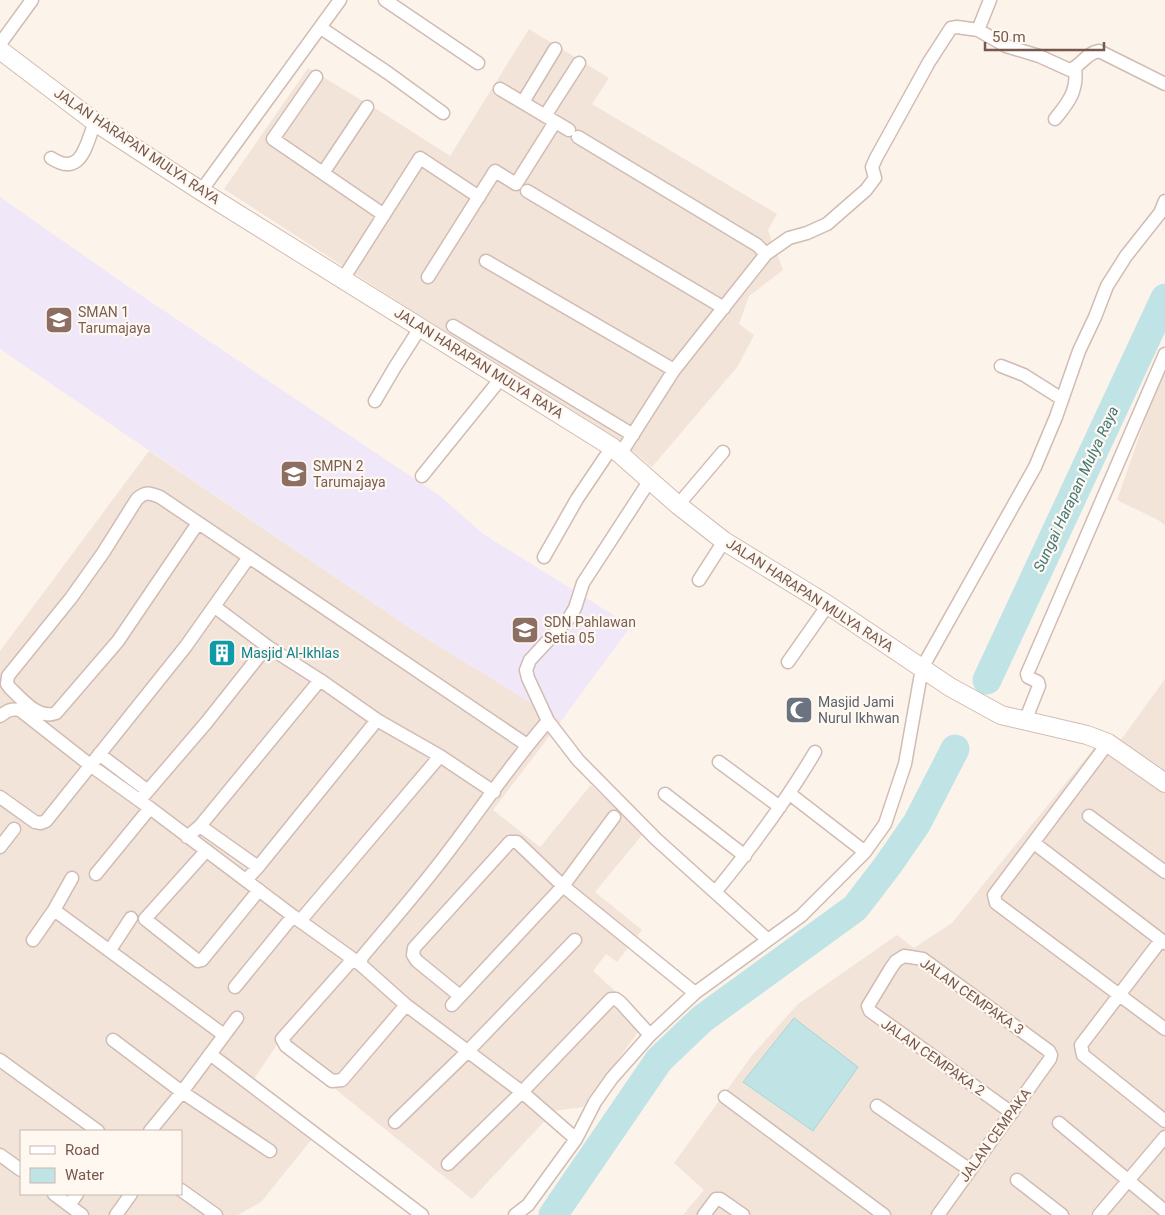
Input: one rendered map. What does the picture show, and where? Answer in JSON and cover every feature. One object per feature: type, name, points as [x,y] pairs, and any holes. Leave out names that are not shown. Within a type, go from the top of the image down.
[{"type":"street","points":[[0,44],[32,0]]},
{"type":"street","points":[[201,191],[340,0]]},
{"type":"street","points":[[385,0],[478,63]]},
{"type":"street","points":[[978,30],[990,0]]},
{"type":"street","points":[[544,558],[577,499],[617,450],[633,435],[674,370],[766,254],[789,238],[807,233],[827,224],[870,186],[875,178],[872,167],[876,158],[929,62],[952,28],[957,26],[978,30],[1006,46],[1039,56],[1068,70],[1075,68],[1090,54],[1099,51],[1165,84]]},
{"type":"street","points":[[321,28],[444,113]]},
{"type":"street","points":[[522,102],[554,49]]},
{"type":"street","name":"JALAN HARAPAN MULYA RAYA","points":[[0,50],[95,122],[201,191],[617,450],[678,506],[724,540],[950,687],[1001,715],[1025,721]]},
{"type":"street","points":[[428,277],[495,171],[516,184],[579,63]]},
{"type":"street","points":[[1055,119],[1067,105],[1072,93],[1076,81],[1075,68]]},
{"type":"street","points":[[316,77],[273,139],[384,215]]},
{"type":"street","points":[[500,89],[757,245],[766,254]]},
{"type":"street","points":[[322,173],[367,108]]},
{"type":"street","points":[[51,158],[60,164],[69,165],[80,159],[95,122]]},
{"type":"street","points":[[343,278],[420,158],[479,197]]},
{"type":"street","points":[[527,191],[724,308]]},
{"type":"street","points":[[515,1215],[528,1205],[576,1139],[595,1102],[612,1078],[650,1035],[695,993],[801,916],[866,852],[885,824],[904,764],[922,668],[1035,467],[1079,351],[1107,286],[1126,256],[1160,213],[1165,200]]},
{"type":"street","points":[[486,261],[674,370]]},
{"type":"street","points":[[453,326],[633,435]]},
{"type":"street","points":[[375,401],[394,367],[420,328]]},
{"type":"street","points":[[1165,354],[1027,674],[1028,677],[1038,682],[1039,686],[1025,721],[1087,735],[1108,743],[1165,784]]},
{"type":"street","points":[[1001,366],[1024,374],[1062,398]]},
{"type":"street","points":[[422,476],[502,377]]},
{"type":"street","points":[[678,506],[723,452]]},
{"type":"street","points":[[650,480],[583,583],[575,608],[569,618],[530,660],[526,670],[528,678],[548,721],[578,760],[632,816],[768,940]]},
{"type":"street","points":[[198,523],[118,641],[56,713],[44,715],[38,712],[10,688],[7,684],[8,676],[71,598],[138,499],[143,494],[149,493],[160,497],[527,745]]},
{"type":"street","points":[[699,580],[724,540]]},
{"type":"street","points":[[0,797],[28,818],[41,823],[51,816],[90,765],[157,684],[215,607],[249,557]]},
{"type":"street","points":[[788,662],[828,606]]},
{"type":"street","points":[[215,607],[267,646],[377,720],[440,756],[494,792]]},
{"type":"street","points":[[96,874],[146,800],[267,646]]},
{"type":"street","points":[[187,836],[200,826],[320,680]]},
{"type":"street","points":[[0,716],[13,708],[20,710],[90,765],[146,800]]},
{"type":"street","points":[[246,880],[377,720]]},
{"type":"street","points":[[406,1005],[342,1080],[332,1081],[286,1046],[282,1039],[356,961],[362,958],[441,862],[527,745],[548,721]]},
{"type":"street","points":[[1108,743],[994,895],[996,902],[1120,993],[1165,1029]]},
{"type":"street","points":[[716,891],[745,856],[790,794],[815,752]]},
{"type":"street","points":[[99,754],[146,800],[187,836],[296,919],[356,961],[406,1005],[522,1092],[576,1139]]},
{"type":"street","points":[[235,987],[440,756]]},
{"type":"street","points":[[719,762],[780,807]]},
{"type":"street","points":[[665,794],[745,856]]},
{"type":"street","points":[[790,794],[866,852]]},
{"type":"street","points":[[1089,816],[1165,872]]},
{"type":"street","points":[[614,818],[563,886],[456,1000],[413,955],[414,948],[510,842],[517,842],[563,886],[695,993]]},
{"type":"street","points":[[200,826],[258,867]]},
{"type":"street","points":[[0,848],[14,829]]},
{"type":"street","points":[[1034,843],[1163,941],[1120,993],[1081,1045],[1081,1051],[1084,1056],[1165,1121]]},
{"type":"street","points":[[206,851],[145,919],[198,961],[202,960],[260,890]]},
{"type":"street","points":[[34,940],[72,878]]},
{"type":"street","points":[[54,910],[224,1035]]},
{"type":"street","points":[[110,950],[131,918]]},
{"type":"street","points":[[395,1122],[468,1051],[575,940]]},
{"type":"street","name":"JALAN CEMPAKA 3","points":[[891,968],[896,961],[904,956],[923,959],[1052,1055]]},
{"type":"street","name":"JALAN CEMPAKA 2","points":[[891,968],[868,1006],[870,1011],[1012,1113]]},
{"type":"street","points":[[448,1164],[522,1092],[611,999],[616,999],[621,1003],[650,1035]]},
{"type":"street","points":[[151,1130],[182,1092],[237,1018]]},
{"type":"street","points":[[113,1040],[182,1092],[270,1151]]},
{"type":"street","points":[[210,1054],[422,1215]]},
{"type":"street","name":"JALAN CEMPAKA","points":[[938,1215],[1052,1055]]},
{"type":"street","points":[[0,1060],[97,1130]]},
{"type":"street","points":[[725,1097],[884,1215]]},
{"type":"street","points":[[877,1106],[970,1170]]},
{"type":"street","points":[[1060,1123],[1165,1211]]},
{"type":"street","points":[[1099,1215],[1165,1137]]},
{"type":"street","points":[[0,1155],[20,1169]]},
{"type":"street","points":[[1017,1180],[1062,1215]]},
{"type":"street","points":[[182,1191],[216,1215]]},
{"type":"street","points":[[55,1195],[82,1215]]},
{"type":"street","points":[[69,1205],[76,1195]]},
{"type":"street","points":[[116,1215],[130,1195]]},
{"type":"street","points":[[704,1215],[716,1199],[723,1200],[742,1215]]},
{"type":"shaded area","points":[[529,29],[609,78],[592,104],[777,214],[768,230],[783,270],[749,296],[739,324],[754,335],[738,366],[652,467],[631,450],[224,189],[308,68],[450,156]]},
{"type":"shaded area","points":[[0,197],[136,292],[440,496],[483,534],[631,626],[561,721],[419,634],[0,349]]},
{"type":"shaded area","points":[[1165,362],[1165,525],[1117,500]]},
{"type":"shaded area","points":[[149,451],[419,634],[561,721],[493,810],[540,847],[591,785],[643,834],[595,892],[642,930],[617,962],[606,954],[593,971],[647,1020],[583,1107],[554,1111],[472,1199],[278,1043],[252,1082],[316,1134],[261,1202],[238,1215],[0,1215],[0,651]]},
{"type":"shaded area","points":[[1165,679],[1165,1215],[683,1215],[704,1190],[674,1163],[753,1054],[798,1004],[897,935],[914,948],[952,923],[1095,747],[1110,755]]},
{"type":"water","points":[[794,1018],[858,1067],[813,1131],[743,1082]]},
{"type":"waterway","name":"Sungai Harapan Mulya Raya","points":[[987,680],[1165,298]]},
{"type":"waterway","points":[[553,1215],[659,1060],[702,1019],[855,908],[917,823],[955,749]]},
{"type":"place","name":"SMAN 1 Tarumajaya","points":[[59,320]]},
{"type":"place","name":"SMPN 2 Tarumajaya","points":[[294,474]]},
{"type":"place","name":"SDN Pahlawan Setia 05","points":[[525,630]]},
{"type":"place","name":"Masjid Al-Ikhlas","points":[[222,653]]},
{"type":"place","name":"Masjid Jami Nurul Ikhwan","points":[[799,710]]}]
